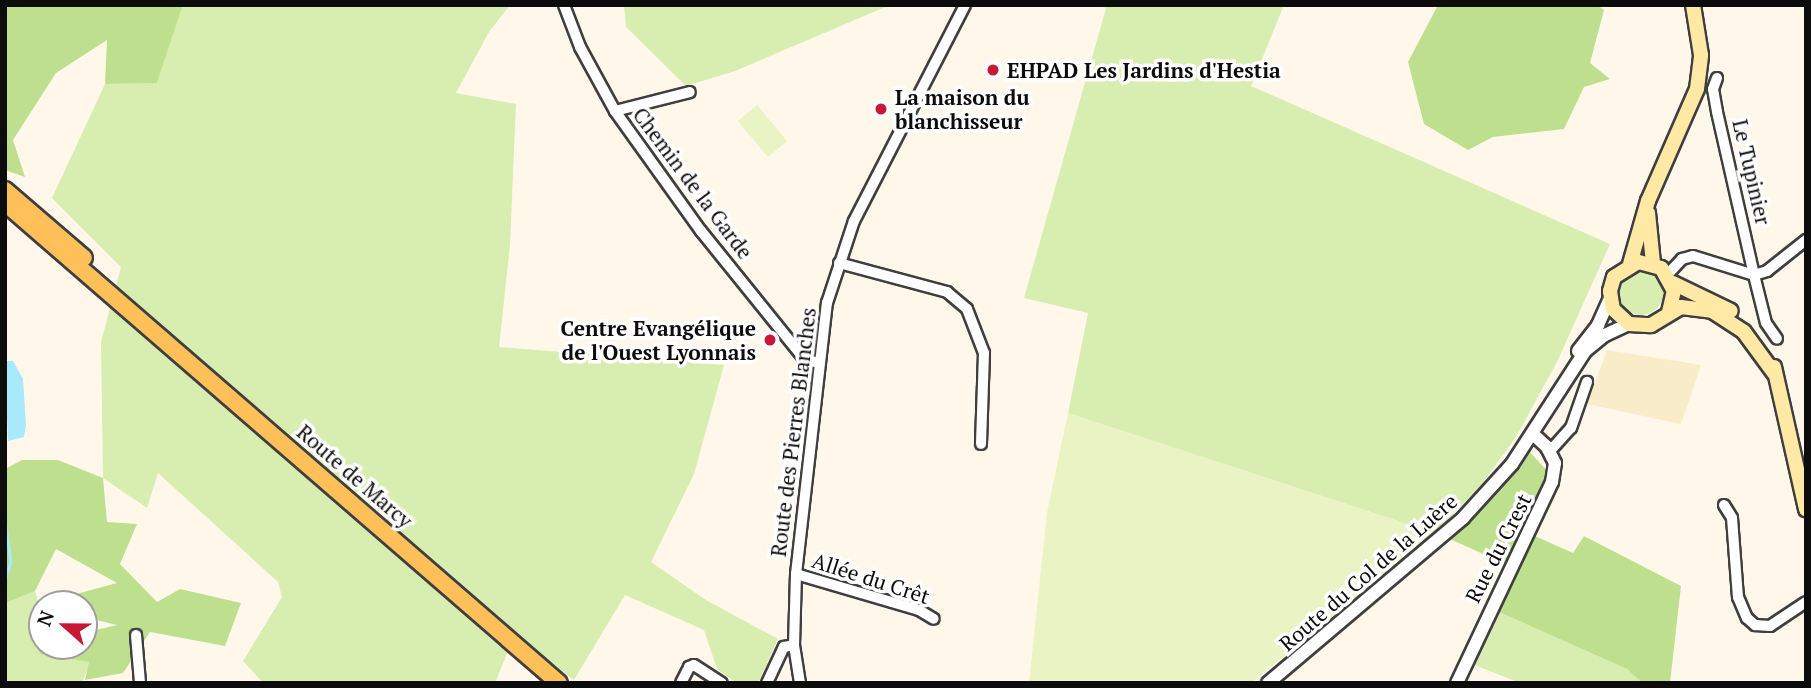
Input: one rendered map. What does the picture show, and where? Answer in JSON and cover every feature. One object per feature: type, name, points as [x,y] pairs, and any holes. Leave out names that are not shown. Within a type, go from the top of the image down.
[{"type":"main road","points":[[1693,5],[1701,47],[1697,89],[1648,201],[1630,264],[1614,277],[1610,298],[1620,318],[1629,324],[1651,325],[1669,312],[1699,307],[1725,317],[1755,344],[1774,373]]},
{"type":"main road","name":"Route de Marcy","points":[[5,190],[64,238],[123,302]]},
{"type":"main road","points":[[1648,201],[1653,263],[1670,279],[1739,316],[1769,351],[1806,509]]},
{"type":"main road","name":"Route de Marcy","points":[[5,203],[14,216],[123,302],[559,683]]},
{"type":"main road","points":[[1630,264],[1653,263]]},
{"type":"main road","points":[[1669,312],[1670,279]]},
{"type":"street","name":"Chemin de la Garde","points":[[564,5],[580,47],[615,111],[701,231],[806,361],[817,362]]},
{"type":"street","name":"Route des Pierres Blanches","points":[[800,683],[794,645],[796,574],[817,362],[839,263],[854,221],[964,5]]},
{"type":"street","name":"Le Tupinier","points":[[1717,78],[1713,89],[1717,112],[1754,275],[1766,323],[1777,339]]},
{"type":"street","points":[[615,111],[690,92]]},
{"type":"street","name":"Route de Marcy","points":[[5,203],[18,206],[64,238]]},
{"type":"street","points":[[1670,279],[1682,259],[1693,256],[1754,275],[1767,271],[1806,240]]},
{"type":"street","points":[[839,263],[947,292],[967,309],[984,354],[981,444]]},
{"type":"street","name":"Route du Col de la Luère","points":[[1268,683],[1432,549],[1492,489],[1532,434],[1610,298]]},
{"type":"street","name":"Route du Col de la Luère","points":[[1561,385],[1592,344],[1629,324]]},
{"type":"street","points":[[1532,434],[1550,451],[1571,428],[1587,382]]},
{"type":"street","name":"Rue du Crest","points":[[1457,683],[1552,482],[1555,463],[1550,451]]},
{"type":"street","points":[[1724,505],[1732,518],[1738,597],[1747,618],[1755,625],[1770,626],[1806,602]]},
{"type":"street","name":"Allée du Crêt","points":[[796,574],[919,610],[934,619]]},
{"type":"street","points":[[136,635],[140,683]]},
{"type":"street","points":[[767,683],[784,647],[794,645]]},
{"type":"street","points":[[681,683],[689,667],[695,665],[722,683]]},
{"type":"shaded area","points":[[1607,350],[1701,365],[1681,424],[1587,404]]},
{"type":"green space","points":[[5,5],[183,5],[157,83],[105,84],[107,40],[56,73],[13,140],[25,177],[5,170]]},
{"type":"green space","points":[[183,5],[510,5],[489,32],[456,93],[516,104],[510,245],[499,347],[724,365],[694,474],[651,562],[706,600],[778,639],[758,683],[736,683],[717,669],[704,630],[625,595],[574,680],[515,634],[495,683],[263,683],[243,661],[282,597],[278,582],[158,473],[147,508],[103,478],[101,342],[121,267],[52,198],[105,84],[157,83]]},
{"type":"green space","points":[[624,5],[890,5],[735,71],[686,86],[626,27]]},
{"type":"green space","points":[[1098,5],[1284,5],[1251,86],[1610,244],[1557,362],[1516,437],[1482,484],[1435,533],[1068,413],[1088,313],[1024,298],[1106,8]]},
{"type":"green space","points":[[1438,5],[1597,5],[1604,10],[1590,63],[1610,79],[1584,87],[1564,129],[1493,137],[1468,150],[1424,124],[1408,62]]},
{"type":"green space","points":[[757,105],[787,141],[768,157],[738,121]]},
{"type":"green space","points":[[1641,271],[1656,278],[1663,293],[1656,308],[1641,315],[1626,308],[1619,293],[1626,278]]},
{"type":"green space","points":[[1068,413],[1435,533],[1251,683],[1029,683],[1047,513]]},
{"type":"green space","points":[[1528,450],[1549,473],[1526,532],[1573,553],[1584,536],[1681,586],[1670,683],[1642,683],[1627,669],[1492,609],[1514,568],[1450,539]]},
{"type":"green space","points":[[22,460],[58,460],[103,478],[107,522],[137,524],[120,564],[157,602],[180,589],[241,603],[225,646],[150,632],[123,673],[85,680],[89,662],[77,660],[98,660],[98,630],[117,625],[98,620],[98,590],[91,590],[117,583],[56,549],[36,590],[28,590],[28,594],[5,603],[5,469]]},
{"type":"green space","points":[[28,594],[28,660],[90,662],[82,683],[5,683],[5,603]]},
{"type":"green space","points":[[1492,609],[1627,669],[1642,683],[1520,683],[1467,662]]},
{"type":"water","points":[[5,361],[13,361],[23,379],[26,425],[24,437],[8,441]]},
{"type":"waterway","points":[[5,520],[11,562],[5,581]]},
{"type":"place","name":"EHPAD Les Jardins d'Hestia","points":[[993,70]]},
{"type":"place","name":"La maison du blanchisseur","points":[[881,109]]},
{"type":"place","name":"Centre Evangélique de l'Ouest Lyonnais","points":[[770,340]]}]
